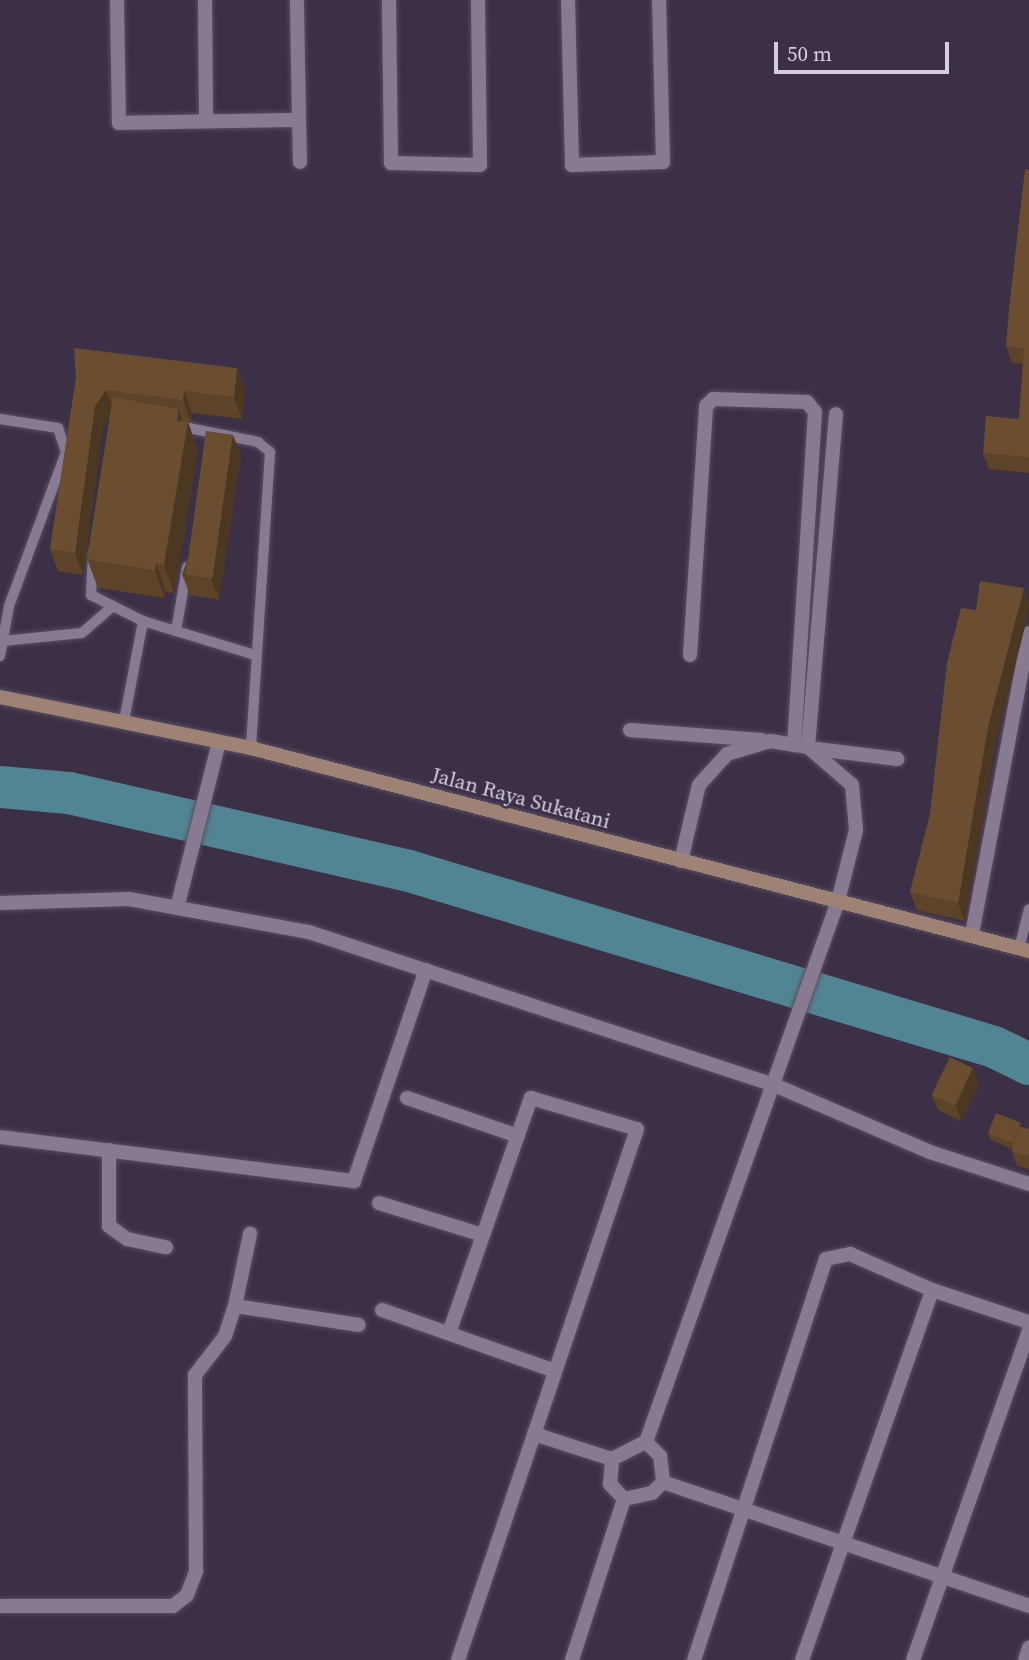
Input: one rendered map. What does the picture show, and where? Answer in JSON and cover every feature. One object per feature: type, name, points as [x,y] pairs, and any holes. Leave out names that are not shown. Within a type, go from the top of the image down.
[{"type":"main road","name":"Jalan Raya Sukatani","points":[[0,697],[251,748],[972,934],[1024,950]]},
{"type":"street","points":[[117,0],[119,122],[299,120]]},
{"type":"street","points":[[205,0],[206,121]]},
{"type":"street","points":[[297,0],[300,162]]},
{"type":"street","points":[[389,0],[391,163],[480,165],[478,0]]},
{"type":"street","points":[[568,0],[572,164],[663,162],[659,0]]},
{"type":"street","points":[[690,655],[706,406],[713,399],[807,402],[815,412],[806,747]]},
{"type":"street","points":[[806,747],[836,415]]},
{"type":"street","points":[[972,934],[1029,633]]},
{"type":"street","points":[[629,730],[770,741],[897,759]]},
{"type":"street","points":[[681,861],[699,785],[727,754],[770,741]]},
{"type":"street","points":[[177,908],[219,742]]},
{"type":"street","points":[[534,1434],[612,1459],[646,1442],[812,967],[838,901],[856,830],[852,785],[806,747]]},
{"type":"street","points":[[0,903],[129,899],[309,932],[772,1084],[930,1152],[1029,1184]]},
{"type":"street","points":[[0,1137],[354,1181],[426,970]]},
{"type":"street","points":[[407,1098],[517,1136]]},
{"type":"street","points":[[449,1333],[531,1098],[637,1129],[458,1660]]},
{"type":"street","points":[[108,1150],[109,1226],[127,1239],[166,1247]]},
{"type":"street","points":[[379,1203],[484,1235]]},
{"type":"street","points":[[0,1606],[173,1605],[191,1589],[195,1375],[225,1336],[235,1306],[250,1234]]},
{"type":"street","points":[[694,1660],[740,1507],[826,1259],[850,1254],[932,1290],[1029,1322]]},
{"type":"street","points":[[802,1660],[932,1290]]},
{"type":"street","points":[[235,1306],[359,1325]]},
{"type":"street","points":[[382,1310],[555,1371]]},
{"type":"street","points":[[913,1660],[1029,1329]]},
{"type":"street","points":[[646,1442],[660,1456],[663,1482]]},
{"type":"street","points":[[612,1459],[610,1483],[624,1499]]},
{"type":"street","points":[[663,1482],[842,1540],[941,1578],[1029,1606]]},
{"type":"street","points":[[624,1499],[652,1493],[663,1482]]},
{"type":"street","points":[[572,1660],[624,1499]]},
{"type":"street","points":[[1025,1660],[1029,1648]]},
{"type":"lane","points":[[0,419],[58,428],[66,452],[9,606],[0,656]]},
{"type":"lane","points":[[171,424],[258,442],[270,452],[251,748]]},
{"type":"lane","points":[[207,446],[209,433]]},
{"type":"lane","points":[[95,535],[88,590],[143,621],[255,654]]},
{"type":"lane","points":[[176,631],[189,552]]},
{"type":"lane","points":[[3,641],[82,633],[113,606]]},
{"type":"lane","points":[[124,721],[143,621]]},
{"type":"lane","points":[[1024,950],[1029,909]]},
{"type":"building","points":[[1025,169],[1029,170],[1029,457],[983,453],[986,416],[1019,419],[1024,348],[1006,346]]},
{"type":"building","points":[[74,348],[237,368],[234,397],[184,391],[183,400],[106,390],[95,406],[75,553],[50,549],[76,378]]},
{"type":"building","points":[[113,397],[178,409],[177,421],[188,422],[164,565],[156,563],[155,570],[87,559]]},
{"type":"building","points":[[206,431],[233,435],[213,578],[186,575]]},
{"type":"building","points":[[980,581],[1024,588],[988,727],[958,903],[910,892],[930,814],[947,663],[961,608],[976,610]]},
{"type":"building","points":[[950,1057],[972,1068],[954,1106],[932,1095]]},
{"type":"building","points":[[996,1113],[1021,1123],[1013,1143],[988,1133]]},
{"type":"building","points":[[1018,1126],[1029,1129],[1029,1156],[1012,1151]]},
{"type":"waterway","points":[[0,787],[69,793],[409,871],[994,1047],[1029,1064]]}]
